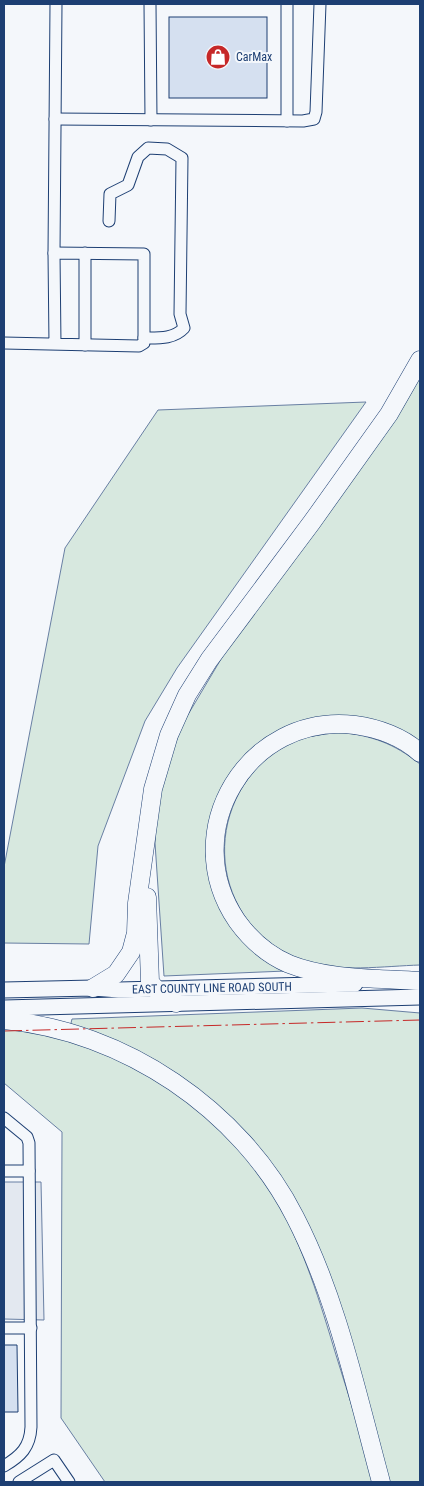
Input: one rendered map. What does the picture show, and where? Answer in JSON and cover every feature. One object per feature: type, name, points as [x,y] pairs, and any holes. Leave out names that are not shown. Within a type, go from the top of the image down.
[{"type":"highway","points":[[94,988],[116,974],[131,952],[136,933],[144,849],[153,789],[173,724],[187,695],[208,660],[312,522],[389,414],[420,360]]},
{"type":"highway","points":[[420,753],[388,734],[355,725],[324,725],[288,736],[264,750],[242,770],[234,781],[222,805],[214,842],[218,879],[228,905],[243,929],[275,957],[301,968],[329,974],[420,981]]},
{"type":"highway","points":[[144,849],[150,982],[154,989],[176,1003]]},
{"type":"highway","points":[[4,1020],[54,1029],[90,1040],[154,1069],[195,1097],[231,1130],[253,1154],[294,1216],[312,1254],[346,1354],[381,1482]]},
{"type":"main road","name":"EAST COUNTY LINE ROAD SOUTH","points":[[4,990],[154,989],[420,981]]},
{"type":"main road","name":"EAST COUNTY LINE ROAD SOUTH","points":[[4,1008],[420,997]]},
{"type":"lane","points":[[56,4],[54,252],[56,344]]},
{"type":"lane","points":[[150,4],[151,120]]},
{"type":"lane","points":[[286,121],[287,4]]},
{"type":"lane","points":[[55,119],[286,121],[314,119],[316,112],[320,4]]},
{"type":"lane","points":[[109,221],[110,194],[128,185],[138,158],[148,148],[167,149],[182,158],[180,314],[184,328],[179,334],[165,338],[144,338]]},
{"type":"lane","points":[[4,344],[139,346],[144,342],[144,254],[54,252]]},
{"type":"lane","points":[[85,253],[85,345]]},
{"type":"lane","points":[[4,1118],[27,1137],[30,1143],[31,1328],[30,1441],[26,1449],[4,1466]]},
{"type":"lane","points":[[4,1171],[30,1171]]},
{"type":"lane","points":[[4,1328],[31,1328]]},
{"type":"lane","points":[[19,1482],[54,1460],[69,1482]]},
{"type":"shaded area","points":[[420,377],[420,745],[394,729],[280,731],[251,749],[223,784],[210,822],[206,856],[214,893],[232,928],[262,959],[286,971],[164,976],[155,843],[156,814],[164,773],[183,723],[227,649],[403,407]]},
{"type":"shaded area","points":[[366,402],[177,668],[145,721],[98,846],[89,944],[4,943],[4,867],[65,548],[158,410]]},
{"type":"shaded area","points":[[339,732],[372,738],[401,751],[420,764],[420,965],[345,968],[316,965],[303,961],[271,944],[248,920],[232,893],[225,862],[226,831],[236,800],[254,772],[287,744],[309,737]]},
{"type":"shaded area","points":[[362,1008],[420,1013],[420,1482],[389,1482],[311,1232],[218,1107],[70,1027],[72,1019]]},
{"type":"shaded area","points":[[4,1028],[45,1035],[85,1046],[123,1062],[160,1082],[194,1106],[225,1134],[253,1165],[286,1218],[303,1256],[324,1315],[356,1418],[373,1482],[105,1482],[61,1418],[62,1132],[4,1083]]},
{"type":"shaded area","points":[[4,1182],[41,1182],[44,1320],[4,1319]]},
{"type":"building","name":"CarMax","points":[[169,17],[267,17],[267,98],[169,98]]},
{"type":"building","points":[[4,1345],[17,1345],[18,1412],[4,1412]]},
{"type":"power","points":[[4,1031],[420,1020]]},
{"type":"place","name":"CarMax","points":[[218,57]]}]
